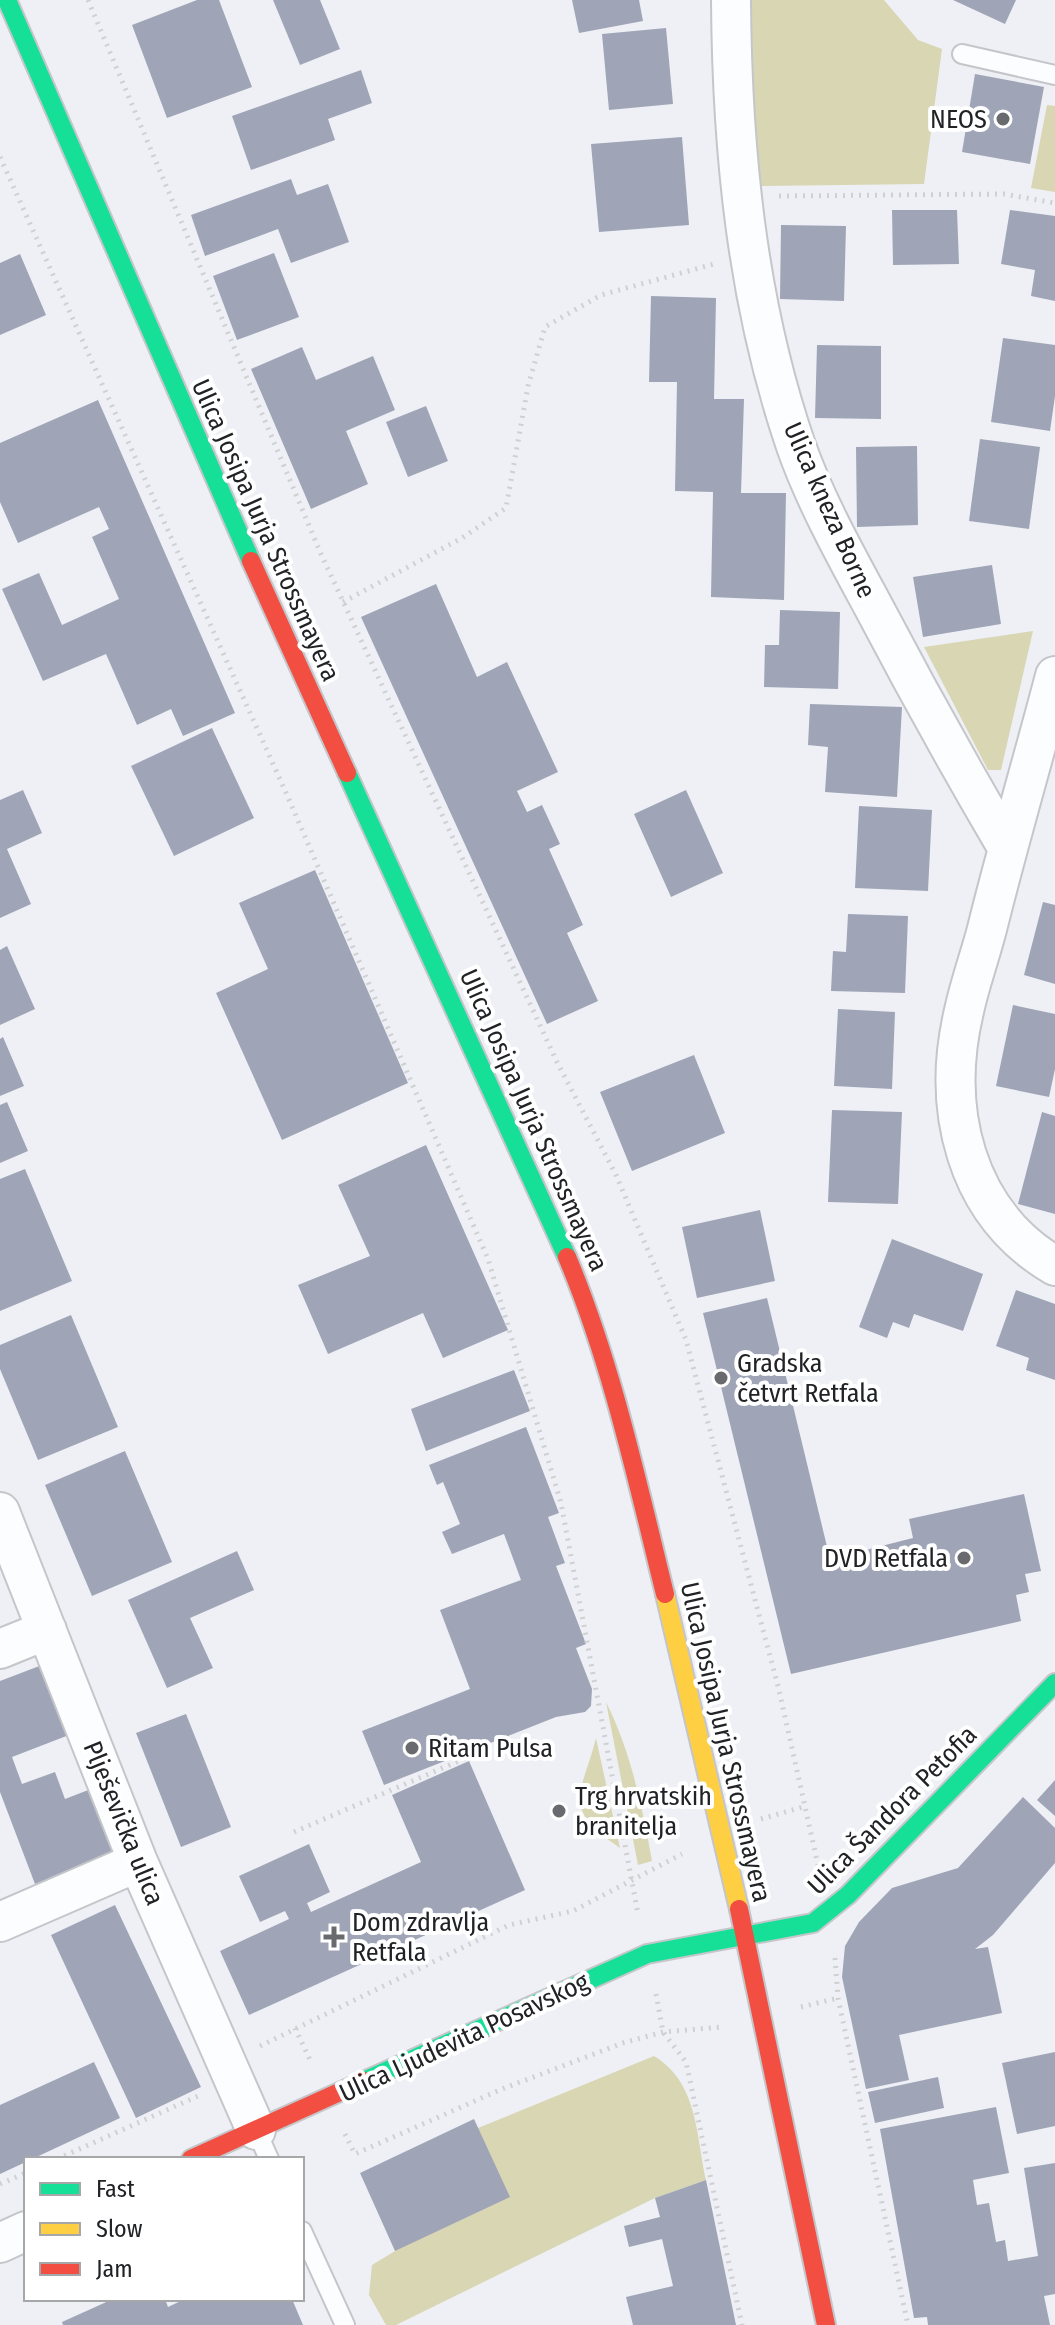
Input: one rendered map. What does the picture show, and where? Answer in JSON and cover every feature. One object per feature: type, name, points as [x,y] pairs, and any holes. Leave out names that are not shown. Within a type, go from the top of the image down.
[{"type":"main road","name":"Ulica Josipa Jurja Strossmayera","points":[[7,0],[282,630],[536,1182],[580,1287],[635,1472],[722,1835],[826,2325]]},
{"type":"main road","name":"Ulica Šandora Petofia","points":[[745,1936],[813,1923],[828,1913],[1055,1683]]},
{"type":"main road","name":"Ulica Ljudevita Posavskog","points":[[201,2157],[262,2145],[328,2099],[647,1954],[745,1936]]},
{"type":"street","name":"Ulica kneza Borne","points":[[731,0],[732,88],[750,255],[762,329],[797,448],[874,608],[940,734],[1007,847]]},
{"type":"street","points":[[1055,676],[963,1012],[954,1075],[957,1126],[970,1172],[998,1217],[1032,1252],[1055,1266]]},
{"type":"street","name":"Plješevička ulica","points":[[0,1512],[138,1862],[262,2145]]},
{"type":"street","points":[[0,1649],[47,1630]]},
{"type":"street","points":[[0,1922],[138,1862]]},
{"type":"street","points":[[0,2243],[24,2232]]},
{"type":"lane","points":[[962,54],[1055,75]]},
{"type":"lane","points":[[304,2235],[345,2325]]},
{"type":"path","points":[[0,157],[287,795],[488,1259],[561,1503],[663,2032],[686,2062],[742,2325]]},
{"type":"path","points":[[742,197],[1004,194],[1055,203]]},
{"type":"path","points":[[343,602],[462,538],[506,508],[528,386],[545,327],[601,295],[750,255]]},
{"type":"path","points":[[294,1832],[468,1757]]},
{"type":"path","points":[[61,2157],[215,2088],[209,2071],[509,1925],[540,1916],[564,1915],[722,1835],[806,1806]]},
{"type":"path","points":[[295,2028],[355,2154],[502,2089],[623,2043],[663,2032],[724,2027],[838,1998]]},
{"type":"path","points":[[0,2184],[24,2174]]},
{"type":"shaded area","points":[[746,0],[884,0],[918,40],[942,49],[924,184],[754,186]]},
{"type":"shaded area","points":[[1047,105],[1055,106],[1055,192],[1031,188]]},
{"type":"shaded area","points":[[1033,631],[1001,770],[988,770],[924,647]]},
{"type":"shaded area","points":[[606,1702],[629,1760],[648,1840],[652,1861],[638,1865]]},
{"type":"shaded area","points":[[596,1738],[620,1848],[601,1834],[582,1811],[581,1788]]},
{"type":"shaded area","points":[[654,2056],[679,2080],[687,2095],[697,2128],[706,2180],[655,2198],[396,2325],[386,2325],[369,2295],[372,2265],[395,2251],[478,2128]]},
{"type":"building","points":[[197,0],[219,0],[252,87],[167,118],[132,25]]},
{"type":"building","points":[[273,0],[320,0],[340,49],[300,65]]},
{"type":"building","points":[[572,0],[639,0],[643,21],[579,33]]},
{"type":"building","points":[[953,0],[1016,0],[1005,24]]},
{"type":"building","points":[[666,28],[673,104],[609,110],[602,34]]},
{"type":"building","points":[[361,70],[372,103],[328,119],[335,140],[251,170],[232,116]]},
{"type":"building","name":"NEOS","points":[[975,74],[1044,87],[1030,164],[962,152]]},
{"type":"building","points":[[682,137],[689,225],[599,232],[591,144]]},
{"type":"building","points":[[291,179],[297,195],[328,184],[349,242],[291,263],[278,229],[205,256],[191,215]]},
{"type":"building","points":[[892,210],[957,210],[959,264],[893,265]]},
{"type":"building","points":[[1010,210],[1055,216],[1055,301],[1031,296],[1035,270],[1001,264]]},
{"type":"building","points":[[781,225],[846,226],[844,301],[780,299]]},
{"type":"building","points":[[274,253],[299,317],[237,340],[213,276]]},
{"type":"building","points":[[20,254],[46,315],[0,335],[0,263]]},
{"type":"building","points":[[651,296],[716,298],[714,399],[744,399],[741,493],[786,493],[784,600],[711,597],[713,492],[675,491],[677,382],[649,382]]},
{"type":"building","points":[[1003,338],[1055,345],[1055,396],[1050,431],[991,422]]},
{"type":"building","points":[[817,345],[881,346],[881,419],[815,418]]},
{"type":"building","points":[[302,347],[316,380],[373,356],[395,410],[346,431],[368,484],[311,509],[251,369]]},
{"type":"building","points":[[98,400],[235,713],[183,736],[171,709],[137,725],[106,654],[43,681],[2,589],[39,573],[62,625],[119,599],[92,537],[109,529],[99,507],[18,543],[0,502],[0,443]]},
{"type":"building","points":[[426,406],[448,461],[408,477],[386,422]]},
{"type":"building","points":[[980,439],[1040,447],[1029,529],[969,521]]},
{"type":"building","points":[[917,446],[918,525],[857,527],[856,447]]},
{"type":"building","points":[[992,565],[1001,624],[923,637],[913,577]]},
{"type":"building","points":[[436,584],[477,677],[507,662],[558,772],[517,791],[527,812],[542,805],[560,844],[549,849],[583,925],[567,933],[598,1001],[547,1024],[361,617]]},
{"type":"building","points":[[780,610],[840,612],[838,689],[764,687],[765,645],[779,645]]},
{"type":"building","points":[[810,704],[902,707],[897,797],[825,792],[828,747],[808,745]]},
{"type":"building","points":[[212,728],[254,818],[174,856],[131,766]]},
{"type":"building","points":[[23,790],[42,833],[7,849],[31,904],[0,918],[0,800]]},
{"type":"building","points":[[686,790],[723,873],[671,897],[634,814]]},
{"type":"building","points":[[859,806],[932,810],[928,891],[855,888]]},
{"type":"building","points":[[315,870],[408,1083],[282,1140],[216,993],[268,969],[239,903]]},
{"type":"building","points":[[1043,902],[1055,905],[1055,984],[1024,975]]},
{"type":"building","points":[[848,914],[908,916],[905,993],[831,991],[833,951],[846,952]]},
{"type":"building","points":[[7,946],[35,1009],[0,1025],[0,950]]},
{"type":"building","points":[[1013,1005],[1055,1014],[1055,1069],[1049,1097],[996,1086]]},
{"type":"building","points":[[838,1009],[895,1012],[892,1089],[834,1086]]},
{"type":"building","points":[[3,1037],[24,1086],[0,1096],[0,1039]]},
{"type":"building","points":[[694,1055],[725,1133],[632,1171],[600,1092]]},
{"type":"building","points":[[7,1102],[28,1151],[0,1163],[0,1105]]},
{"type":"building","points":[[832,1110],[902,1112],[898,1204],[828,1202]]},
{"type":"building","points":[[1042,1112],[1055,1116],[1055,1214],[1018,1204]]},
{"type":"building","points":[[426,1145],[508,1330],[443,1358],[423,1313],[328,1354],[298,1285],[370,1256],[338,1185]]},
{"type":"building","points":[[25,1169],[72,1281],[0,1311],[0,1179]]},
{"type":"building","points":[[760,1210],[775,1281],[697,1298],[682,1227]]},
{"type":"building","points":[[892,1239],[983,1274],[963,1331],[914,1314],[909,1328],[893,1322],[887,1338],[859,1327]]},
{"type":"building","points":[[1016,1290],[1055,1304],[1055,1380],[1026,1370],[1029,1358],[996,1346]]},
{"type":"building","points":[[767,1298],[830,1559],[913,1538],[909,1519],[1024,1494],[1041,1571],[1025,1574],[1029,1592],[1016,1595],[1021,1621],[791,1674],[703,1313]]},
{"type":"building","points":[[71,1315],[118,1427],[38,1460],[0,1369],[0,1345]]},
{"type":"building","points":[[514,1370],[530,1411],[426,1451],[411,1409]]},
{"type":"building","points":[[526,1427],[559,1513],[548,1517],[565,1563],[556,1566],[586,1644],[576,1648],[592,1689],[591,1706],[585,1712],[556,1717],[384,1785],[362,1731],[470,1689],[440,1610],[521,1580],[504,1534],[452,1554],[442,1532],[460,1524],[443,1482],[437,1485],[429,1465]]},
{"type":"building","points":[[125,1451],[172,1562],[92,1596],[45,1485]]},
{"type":"building","points":[[237,1551],[254,1590],[190,1618],[213,1668],[167,1688],[128,1600]]},
{"type":"building","points":[[42,1665],[69,1735],[12,1757],[22,1784],[55,1772],[65,1799],[96,1787],[120,1852],[35,1884],[0,1792],[0,1681]]},
{"type":"building","points":[[186,1714],[231,1827],[181,1847],[136,1733]]},
{"type":"building","name":"Dom zdravlja Retfala","points":[[469,1761],[525,1890],[249,2015],[220,1951],[289,1919],[285,1911],[260,1922],[239,1876],[309,1844],[330,1892],[307,1903],[311,1912],[421,1862],[392,1795]]},
{"type":"building","points":[[1055,1780],[1055,1816],[1037,1800]]},
{"type":"building","points":[[1023,1797],[1055,1828],[1055,1863],[993,1935],[975,1949],[988,1947],[1002,2013],[899,2035],[909,2080],[866,2089],[842,1977],[845,1946],[859,1922],[892,1888],[958,1868]]},
{"type":"building","points":[[115,1905],[201,2087],[136,2118],[51,1935]]},
{"type":"building","points":[[1055,2052],[1055,2126],[1017,2134],[1002,2063]]},
{"type":"building","points":[[94,2062],[120,2118],[36,2157],[24,2157],[24,2163],[0,2174],[0,2105]]},
{"type":"building","points":[[938,2077],[944,2108],[875,2123],[868,2092]]},
{"type":"building","points":[[996,2107],[1009,2173],[973,2180],[977,2205],[989,2203],[996,2242],[1005,2240],[1008,2261],[1038,2256],[1024,2168],[1055,2163],[1055,2294],[1044,2296],[1050,2325],[928,2325],[927,2317],[914,2318],[880,2129]]},
{"type":"building","points":[[474,2119],[510,2197],[395,2251],[360,2173]]},
{"type":"building","points":[[706,2180],[736,2325],[633,2325],[626,2297],[673,2286],[662,2239],[629,2247],[624,2226],[660,2217],[655,2198]]},
{"type":"building","points":[[109,2301],[166,2301],[168,2307],[181,2301],[293,2301],[303,2325],[63,2325],[62,2322]]},
{"type":"traffic: fast","points":[[7,0],[251,561]]},
{"type":"traffic: fast","points":[[347,773],[567,1257]]},
{"type":"traffic: fast","points":[[364,2081],[647,1954],[813,1923],[848,1895],[1055,1683]]},
{"type":"traffic: slow","points":[[665,1594],[739,1909]]},
{"type":"traffic: jam","points":[[251,561],[347,773]]},
{"type":"traffic: jam","points":[[567,1257],[610,1381],[665,1594]]},
{"type":"traffic: jam","points":[[739,1909],[826,2325]]},
{"type":"traffic: jam","points":[[195,2157],[364,2081]]},
{"type":"place","name":"NEOS","points":[[1003,119]]},
{"type":"place","name":"Gradska četvrt Retfala","points":[[721,1378]]},
{"type":"place","name":"DVD Retfala","points":[[964,1558]]},
{"type":"place","name":"Ritam Pulsa","points":[[412,1748]]},
{"type":"place","name":"Trg hrvatskih branitelja","points":[[559,1811]]},
{"type":"place","name":"Dom zdravlja Retfala","points":[[334,1937]]}]
